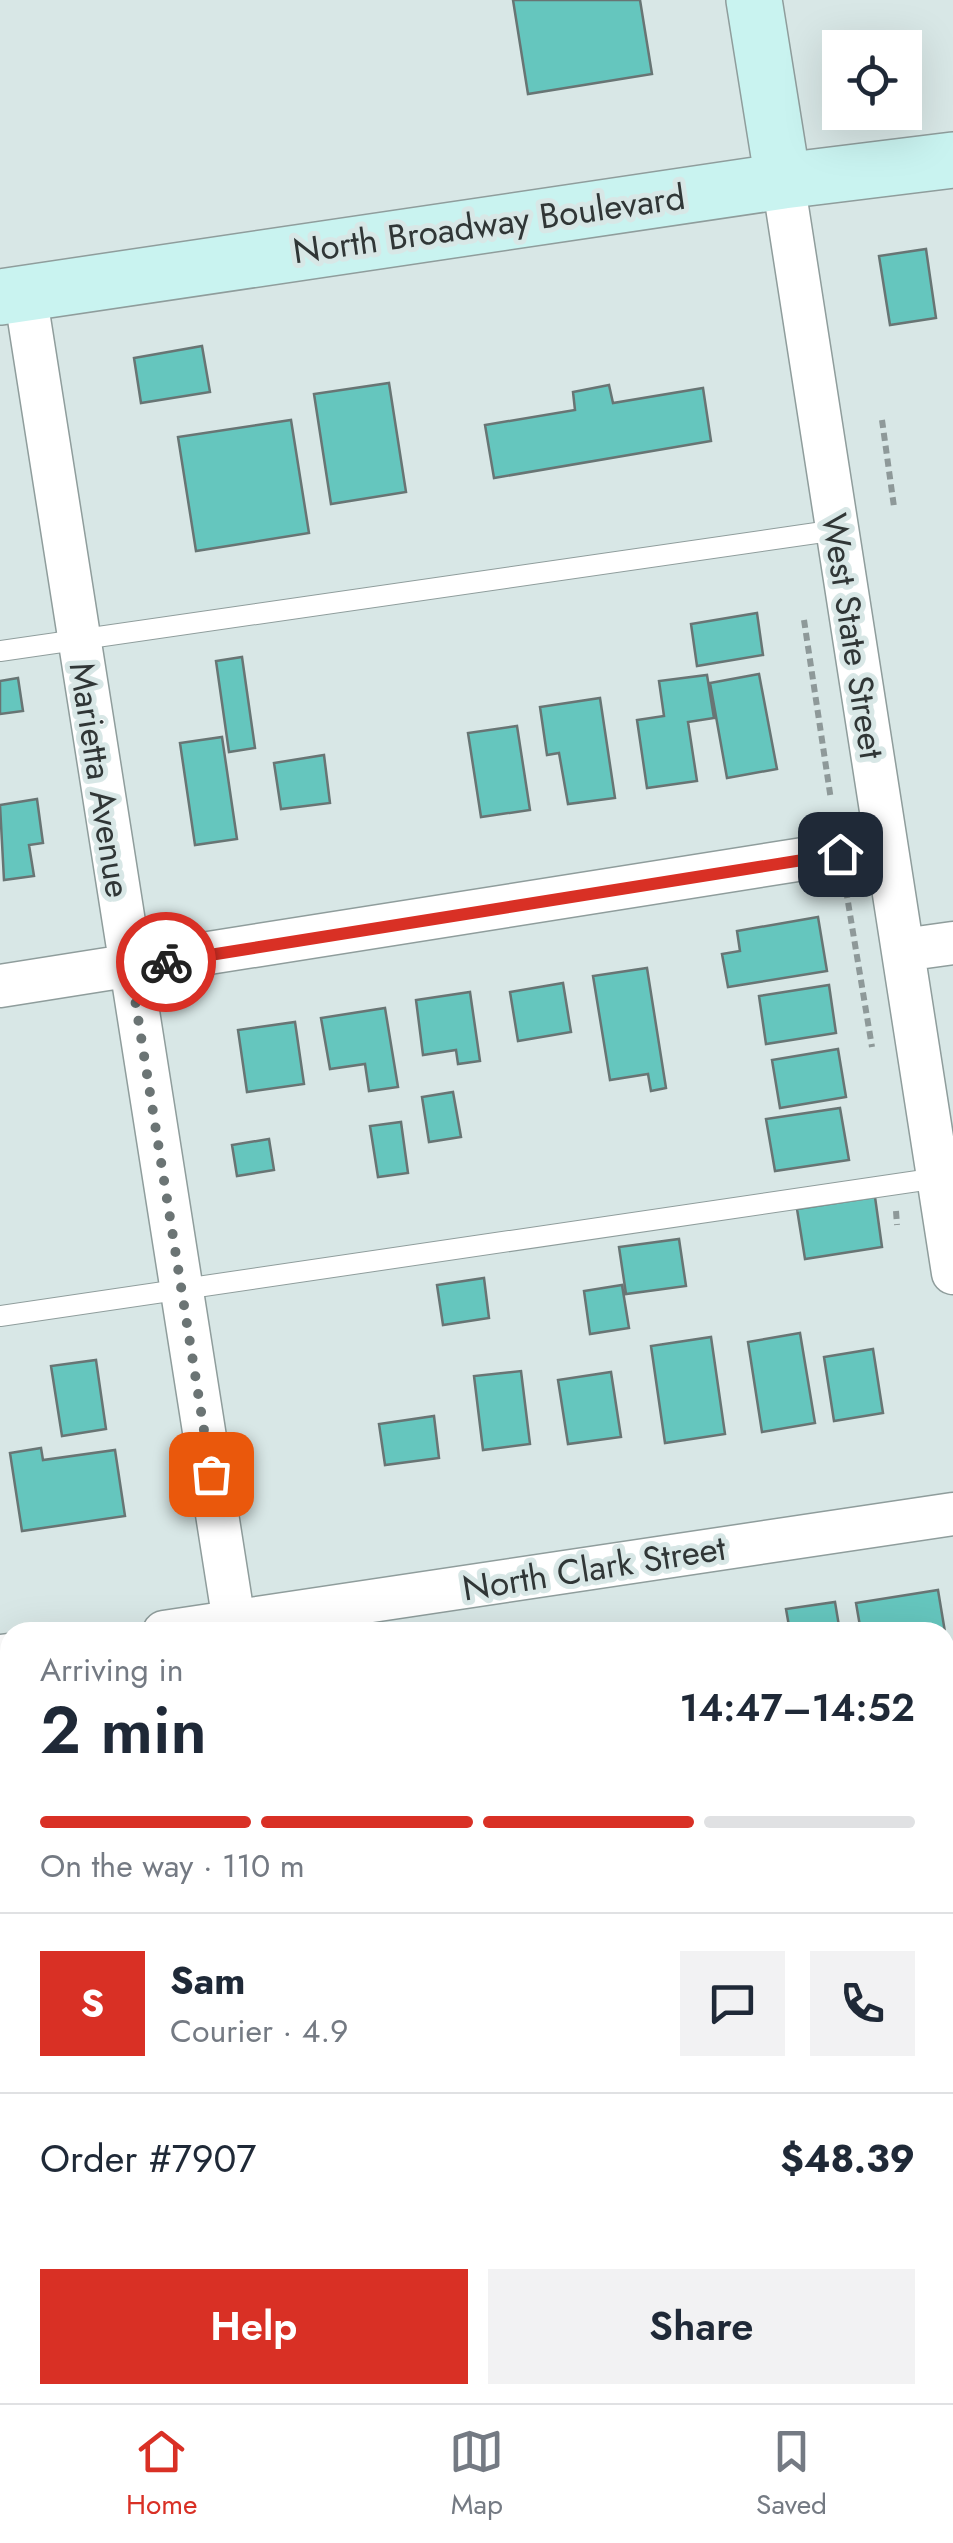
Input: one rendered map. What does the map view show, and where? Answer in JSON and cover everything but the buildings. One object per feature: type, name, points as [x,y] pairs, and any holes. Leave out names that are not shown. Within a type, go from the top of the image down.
[{"type":"main road","name":"West State Street","points":[[754,0],[783,180]]},
{"type":"main road","name":"North Broadway Boulevard","points":[[12,295],[783,180],[953,160]]},
{"type":"street","name":"West State Street","points":[[783,180],[953,1272]]},
{"type":"street","name":"Marietta Avenue","points":[[12,295],[78,640],[234,1622]]},
{"type":"street","points":[[0,986],[886,846]]},
{"type":"street","points":[[902,950],[953,943]]},
{"type":"street","name":"North Clark Street","points":[[234,1622],[953,1514]]},
{"type":"lane","points":[[0,651],[837,530]]},
{"type":"lane","points":[[0,1316],[938,1178]]},
{"type":"path","points":[[882,420],[894,507]]},
{"type":"path","points":[[804,620],[831,800]]},
{"type":"path","points":[[840,854],[872,1047]]},
{"type":"way so far","points":[[166,962],[130,968],[211,1474]]},
{"type":"route","points":[[166,962],[840,854]]}]
